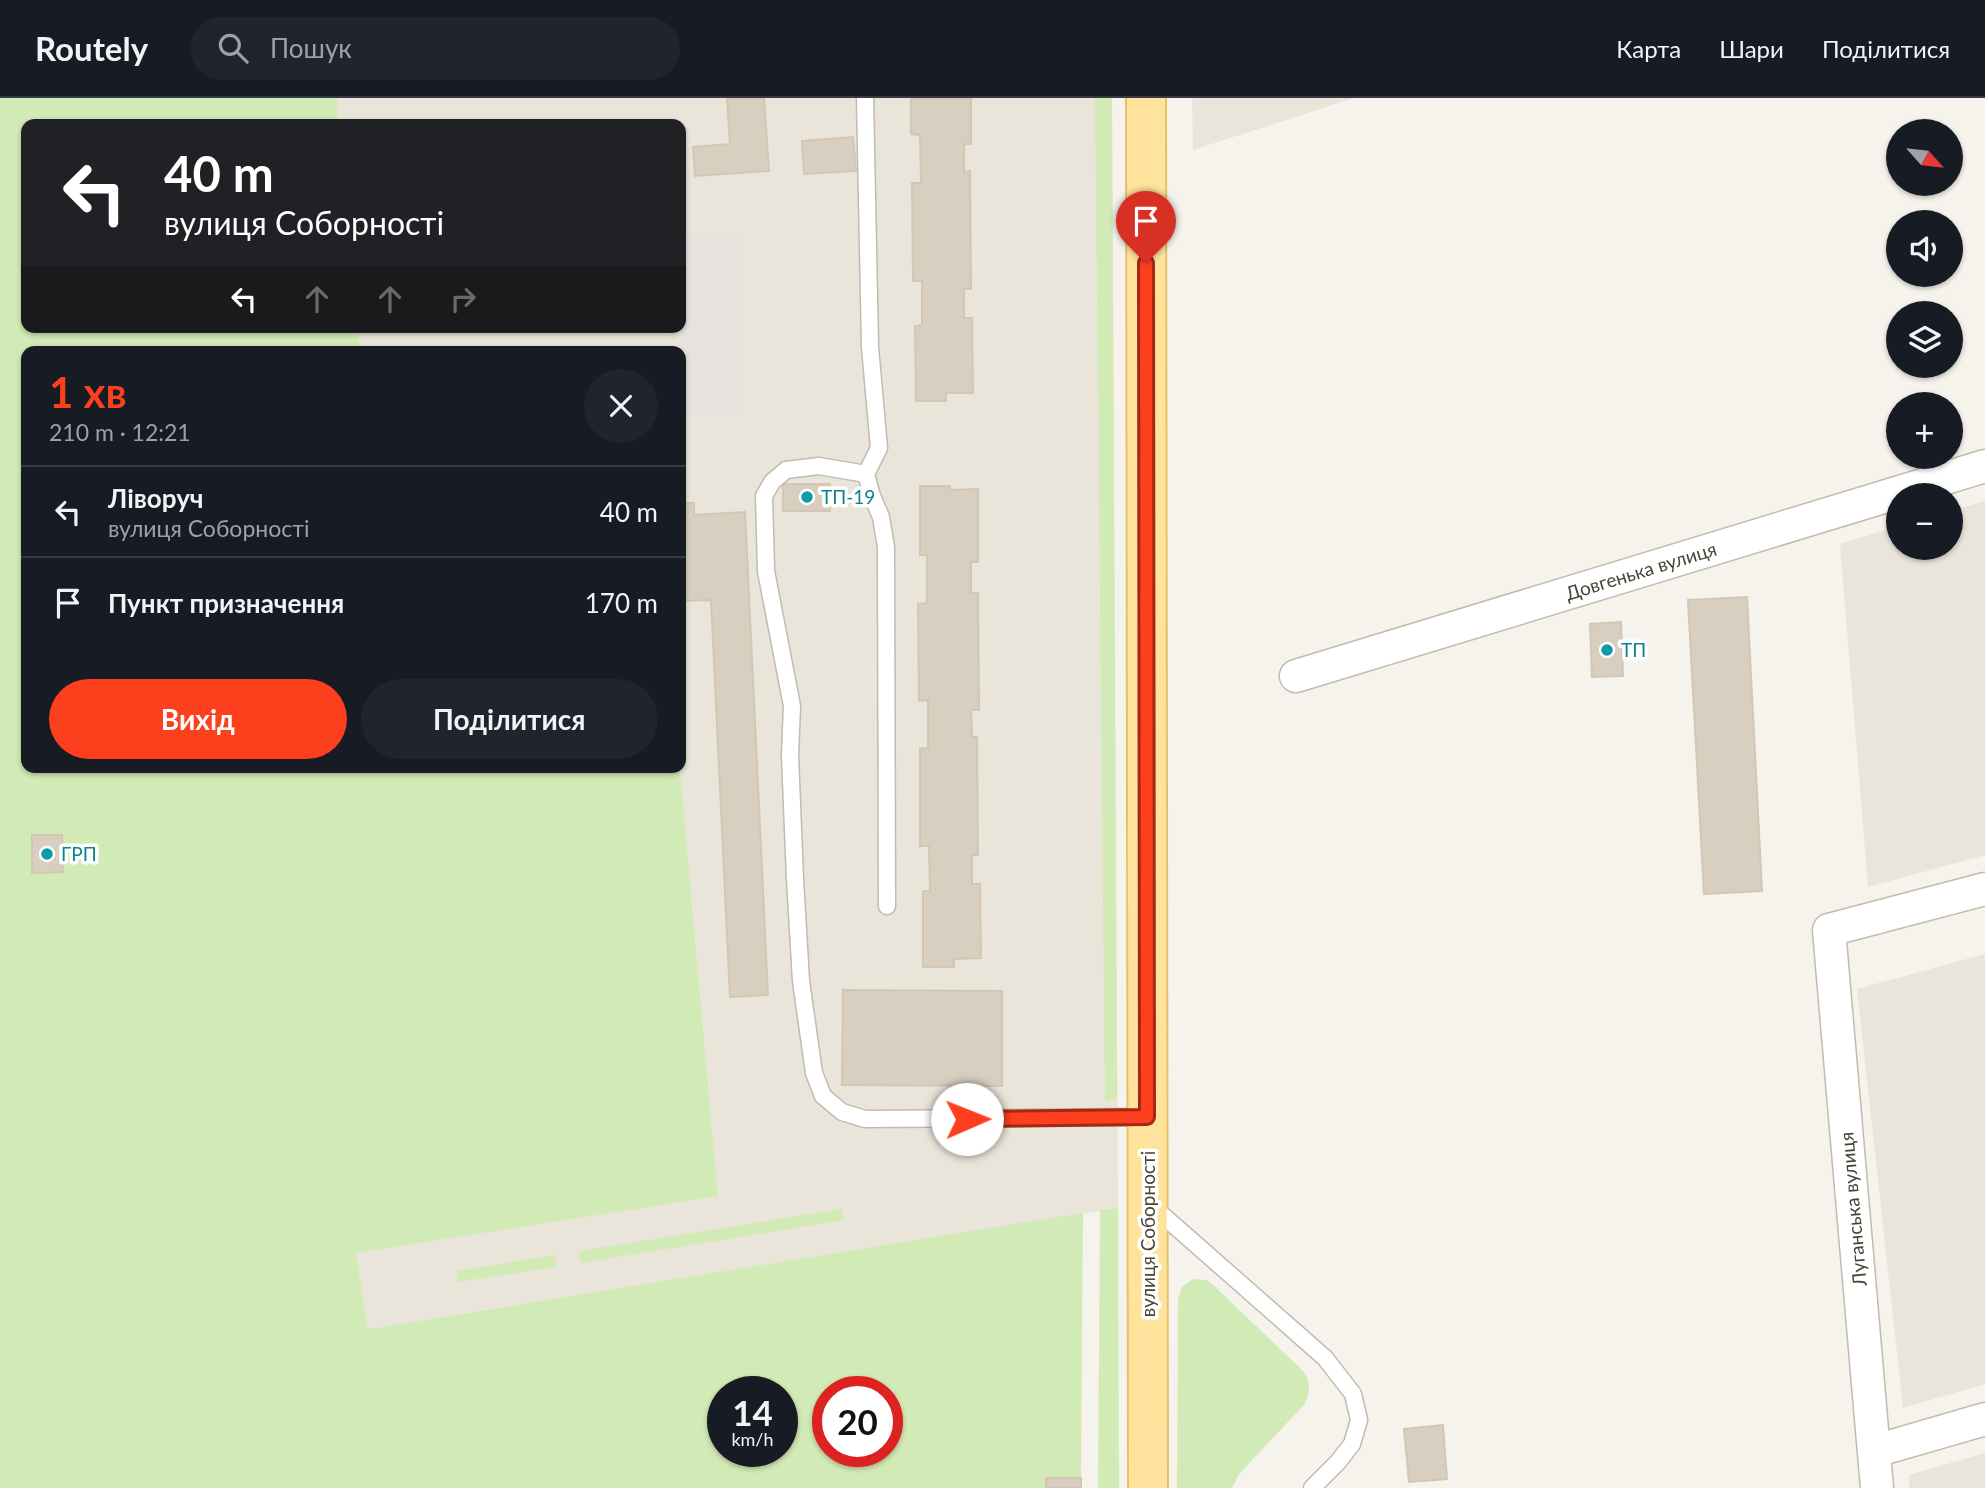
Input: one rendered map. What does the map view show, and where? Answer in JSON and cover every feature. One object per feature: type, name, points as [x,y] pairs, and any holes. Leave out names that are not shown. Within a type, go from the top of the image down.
[{"type":"main road","name":"вулиця Соборності","points":[[1146,98],[1148,1488]]},
{"type":"street","name":"Довгенька вулиця","points":[[1296,677],[1985,466]]},
{"type":"street","name":"Луганська вулиця","points":[[1877,1488],[1829,930],[1985,889]]},
{"type":"street","points":[[1875,1451],[1985,1419]]},
{"type":"lane","points":[[865,98],[870,347],[879,448],[866,474],[881,517],[886,547],[887,906]]},
{"type":"lane","points":[[866,474],[819,466],[786,470],[772,482],[764,496],[766,571],[792,706],[790,755],[801,981],[814,1073],[823,1096],[842,1112],[864,1119],[1147,1117]]},
{"type":"lane","points":[[1148,1202],[1325,1359],[1353,1394],[1359,1420],[1352,1444],[1312,1488]]},
{"type":"shaded area","points":[[337,98],[1112,98],[1118,1208],[368,1329],[356,1253],[718,1195],[680,773],[686,773],[686,346],[360,346],[359,333],[686,333],[686,119],[339,119]]},
{"type":"shaded area","points":[[1192,98],[1354,98],[1193,150]]},
{"type":"shaded area","points":[[742,232],[744,411],[686,413],[686,346],[681,346],[681,333],[686,333],[686,233]]},
{"type":"shaded area","points":[[1985,501],[1985,855],[1868,887],[1840,544],[1886,530],[1886,560],[1963,560],[1963,507]]},
{"type":"shaded area","points":[[1985,954],[1985,1384],[1903,1408],[1857,989]]},
{"type":"shaded area","points":[[1985,1453],[1985,1488],[1909,1488],[1909,1475]]},
{"type":"green space","points":[[0,98],[337,98],[339,119],[21,119],[21,333],[359,333],[360,346],[21,346],[21,773],[680,773],[718,1196],[356,1253],[368,1329],[1083,1213],[1081,1478],[1046,1478],[1046,1488],[0,1488]]},
{"type":"green space","points":[[1095,98],[1112,98],[1117,1097],[1105,1102]]},
{"type":"green space","points":[[1118,1208],[1119,1488],[1098,1488],[1100,1210]]},
{"type":"green space","points":[[842,1209],[844,1220],[581,1263],[579,1251]]},
{"type":"green space","points":[[555,1255],[557,1267],[458,1282],[456,1271]]},
{"type":"green space","points":[[1193,1279],[1207,1280],[1212,1284],[1301,1369],[1308,1382],[1309,1391],[1304,1405],[1239,1474],[1232,1488],[1177,1488],[1178,1300],[1182,1287]]},
{"type":"building","points":[[727,98],[764,98],[769,171],[695,176],[693,147],[730,144]]},
{"type":"building","points":[[911,98],[971,98],[971,144],[964,144],[964,172],[970,171],[971,289],[964,289],[964,318],[972,318],[973,393],[946,393],[946,401],[916,401],[915,326],[922,325],[922,281],[913,281],[912,183],[921,183],[920,135],[911,134]]},
{"type":"building","points":[[853,137],[856,171],[804,174],[802,141]]},
{"type":"building","name":"ТП-19","points":[[783,484],[830,484],[830,511],[783,511]]},
{"type":"building","points":[[920,486],[950,486],[950,490],[978,489],[978,562],[971,562],[971,593],[978,593],[979,710],[971,710],[972,737],[977,737],[978,855],[972,855],[972,884],[980,884],[981,958],[954,959],[954,967],[923,967],[923,891],[930,891],[929,846],[920,846],[920,749],[928,748],[928,700],[919,701],[918,604],[927,603],[927,555],[920,555]]},
{"type":"building","points":[[686,503],[694,503],[694,515],[745,512],[768,995],[730,997],[711,600],[686,601]]},
{"type":"building","points":[[1747,597],[1762,891],[1704,894],[1688,600]]},
{"type":"building","name":"ТП","points":[[1621,622],[1623,676],[1592,677],[1590,624]]},
{"type":"building","name":"ГРП","points":[[32,835],[62,835],[63,872],[32,873]]},
{"type":"building","points":[[843,990],[1002,991],[1002,1086],[842,1085]]},
{"type":"building","points":[[1443,1425],[1447,1479],[1409,1482],[1404,1429]]},
{"type":"building","points":[[1046,1478],[1081,1478],[1081,1488],[1046,1488]]},
{"type":"place","name":"ТП-19","points":[[807,497]]},
{"type":"place","name":"ТП","points":[[1607,650]]},
{"type":"place","name":"ГРП","points":[[47,854]]},
{"type":"route","points":[[967,1119],[1147,1117],[1146,263]]}]
